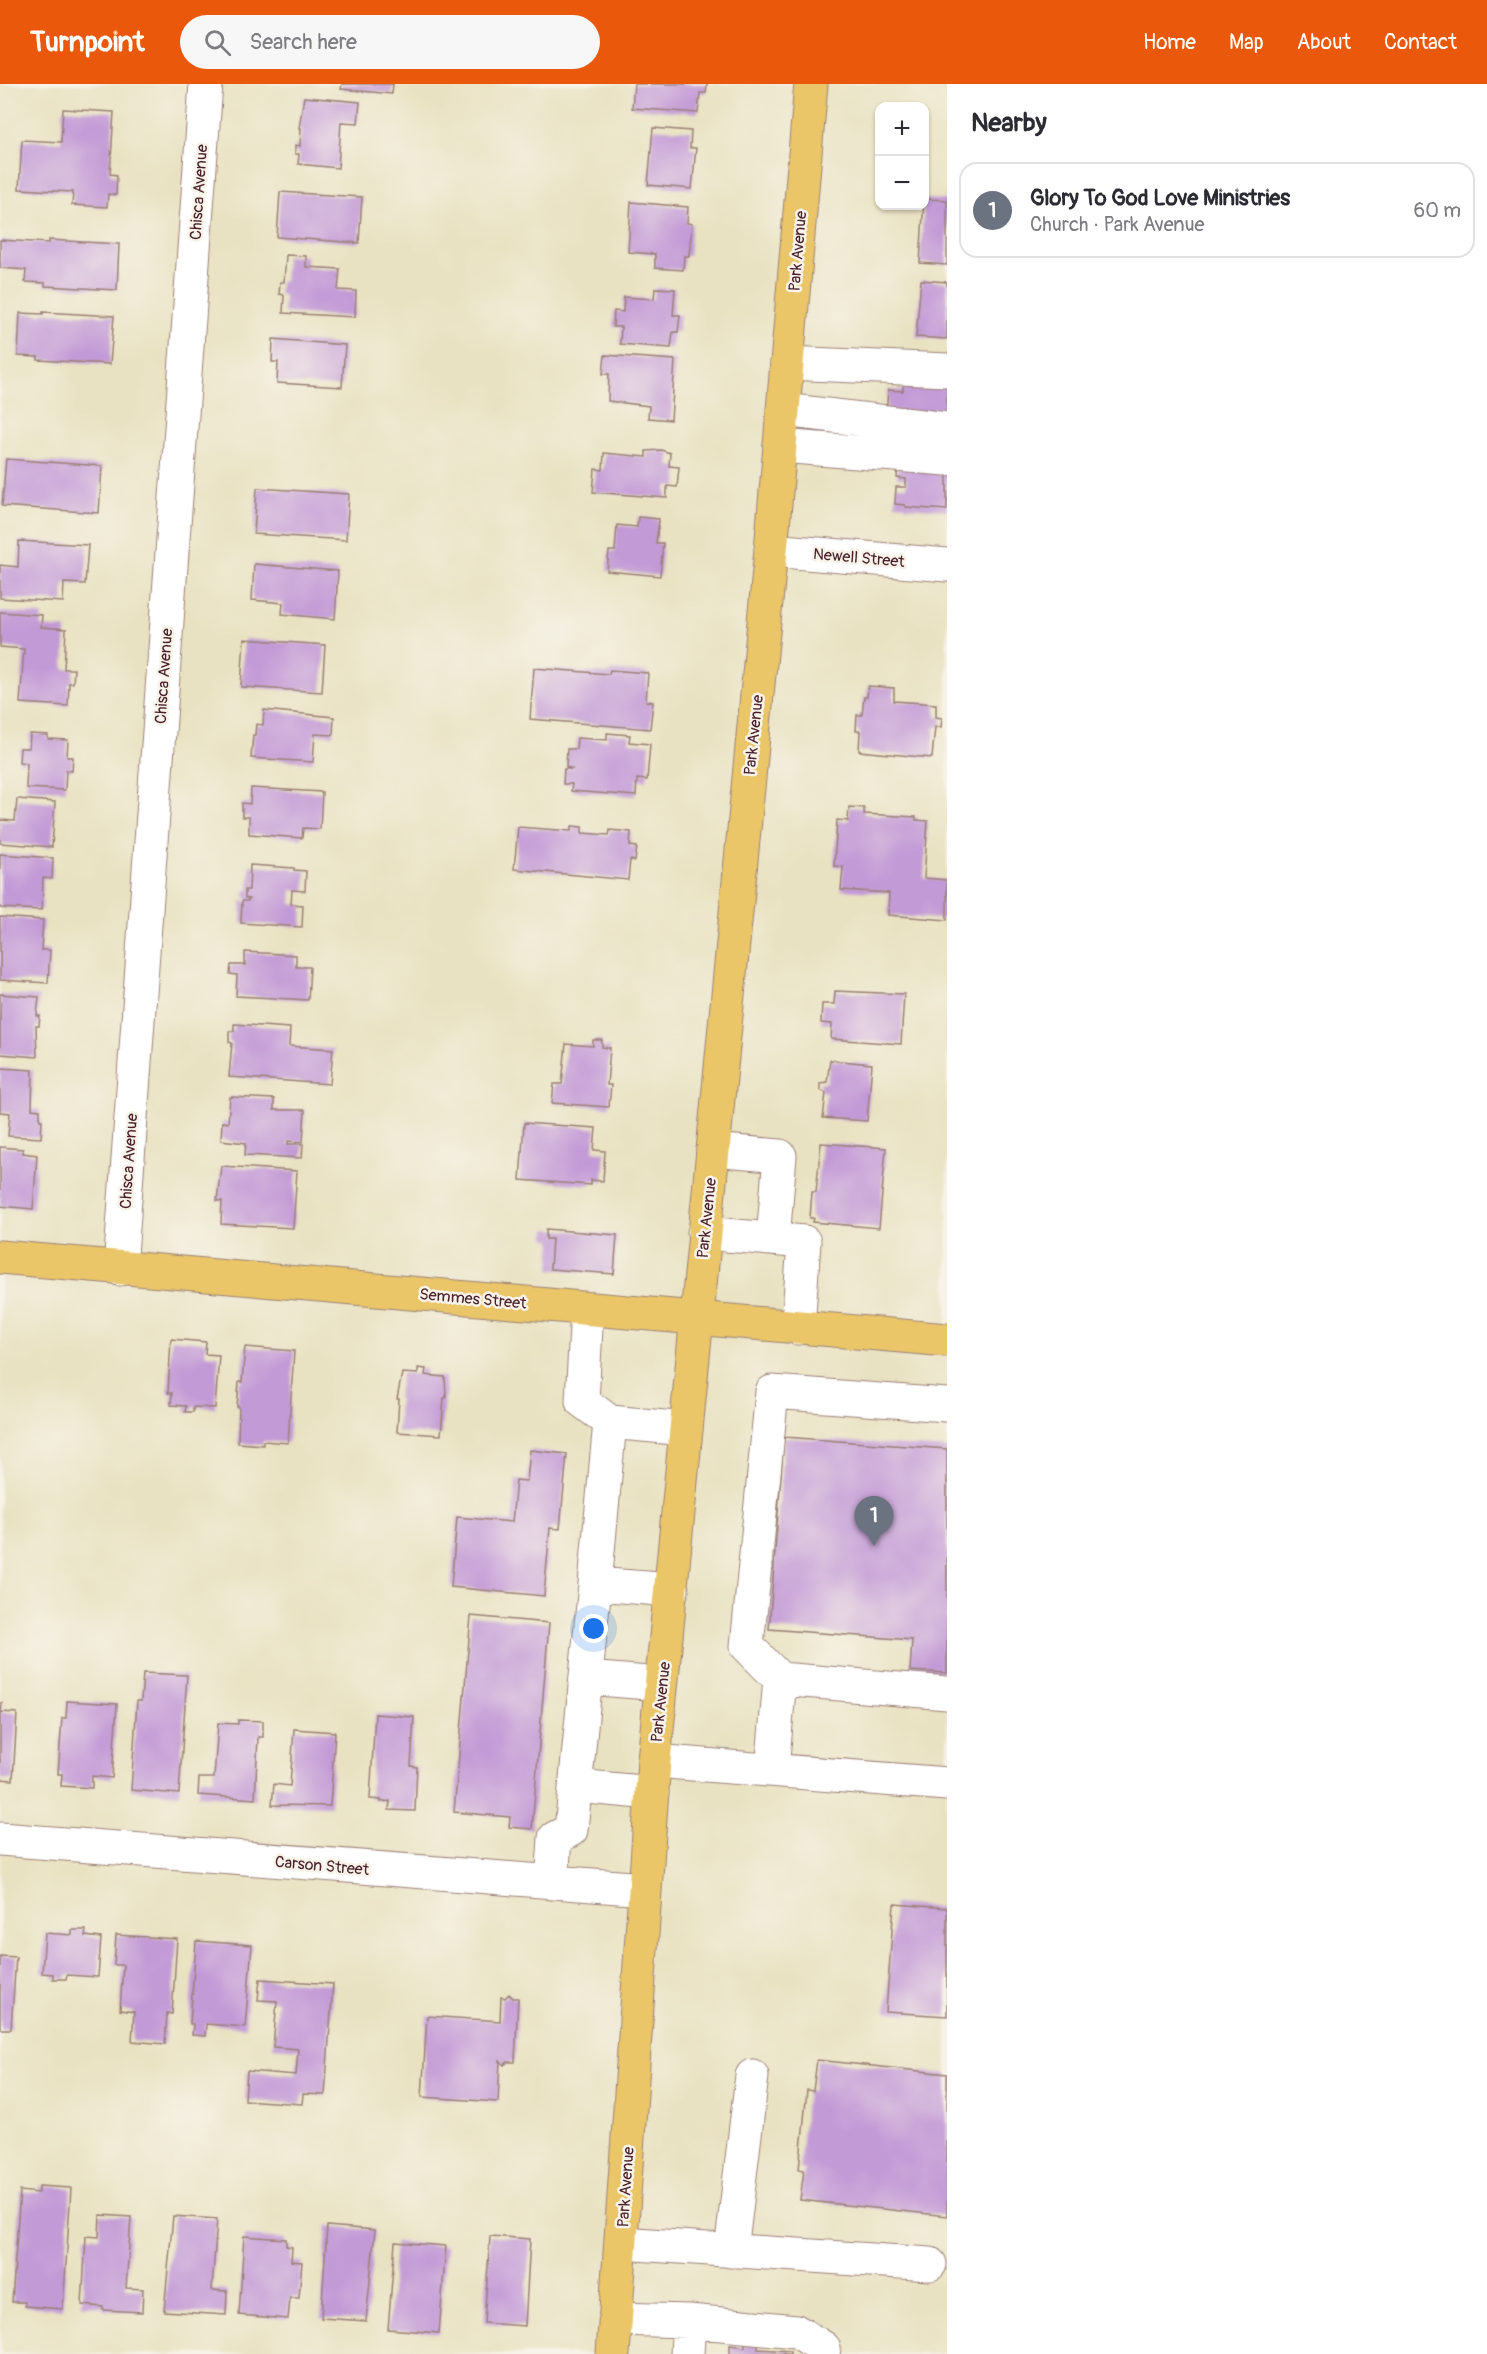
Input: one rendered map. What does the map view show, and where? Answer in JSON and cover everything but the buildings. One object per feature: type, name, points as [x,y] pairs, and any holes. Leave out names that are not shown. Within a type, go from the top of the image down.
[{"type":"main road","name":"Park Avenue","points":[[613,2354],[654,1761],[771,550],[811,84]]},
{"type":"main road","name":"Semmes Street","points":[[0,1257],[947,1340]]},
{"type":"street","name":"Chisca Avenue","points":[[120,1269],[206,84]]},
{"type":"street","points":[[787,363],[947,370]]},
{"type":"street","points":[[783,410],[947,429]]},
{"type":"street","points":[[780,446],[947,459]]},
{"type":"street","name":"Newell Street","points":[[771,550],[947,565]]},
{"type":"street","points":[[713,1150],[780,1156],[773,1239]]},
{"type":"street","points":[[704,1233],[804,1242],[798,1328]]},
{"type":"street","points":[[587,1309],[582,1401],[610,1422],[686,1429]]},
{"type":"street","points":[[947,1405],[772,1392],[747,1646],[780,1679],[947,1693]]},
{"type":"street","points":[[552,1883],[555,1838],[571,1830],[610,1422]]},
{"type":"street","points":[[595,1584],[672,1590]]},
{"type":"street","points":[[586,1678],[661,1684]]},
{"type":"street","points":[[772,1770],[780,1679]]},
{"type":"street","points":[[654,1761],[947,1784]]},
{"type":"street","points":[[576,1786],[652,1793]]},
{"type":"street","name":"Carson Street","points":[[0,1839],[644,1889]]},
{"type":"street","points":[[731,2251],[752,2076]]},
{"type":"street","points":[[621,2243],[930,2264]]},
{"type":"street","points":[[616,2319],[689,2321],[796,2331],[824,2348],[824,2354]]},
{"type":"street","points":[[687,2354],[689,2321]]},
{"type":"place","name":"Glory To God Love Ministries","points":[[874,1546]]}]
